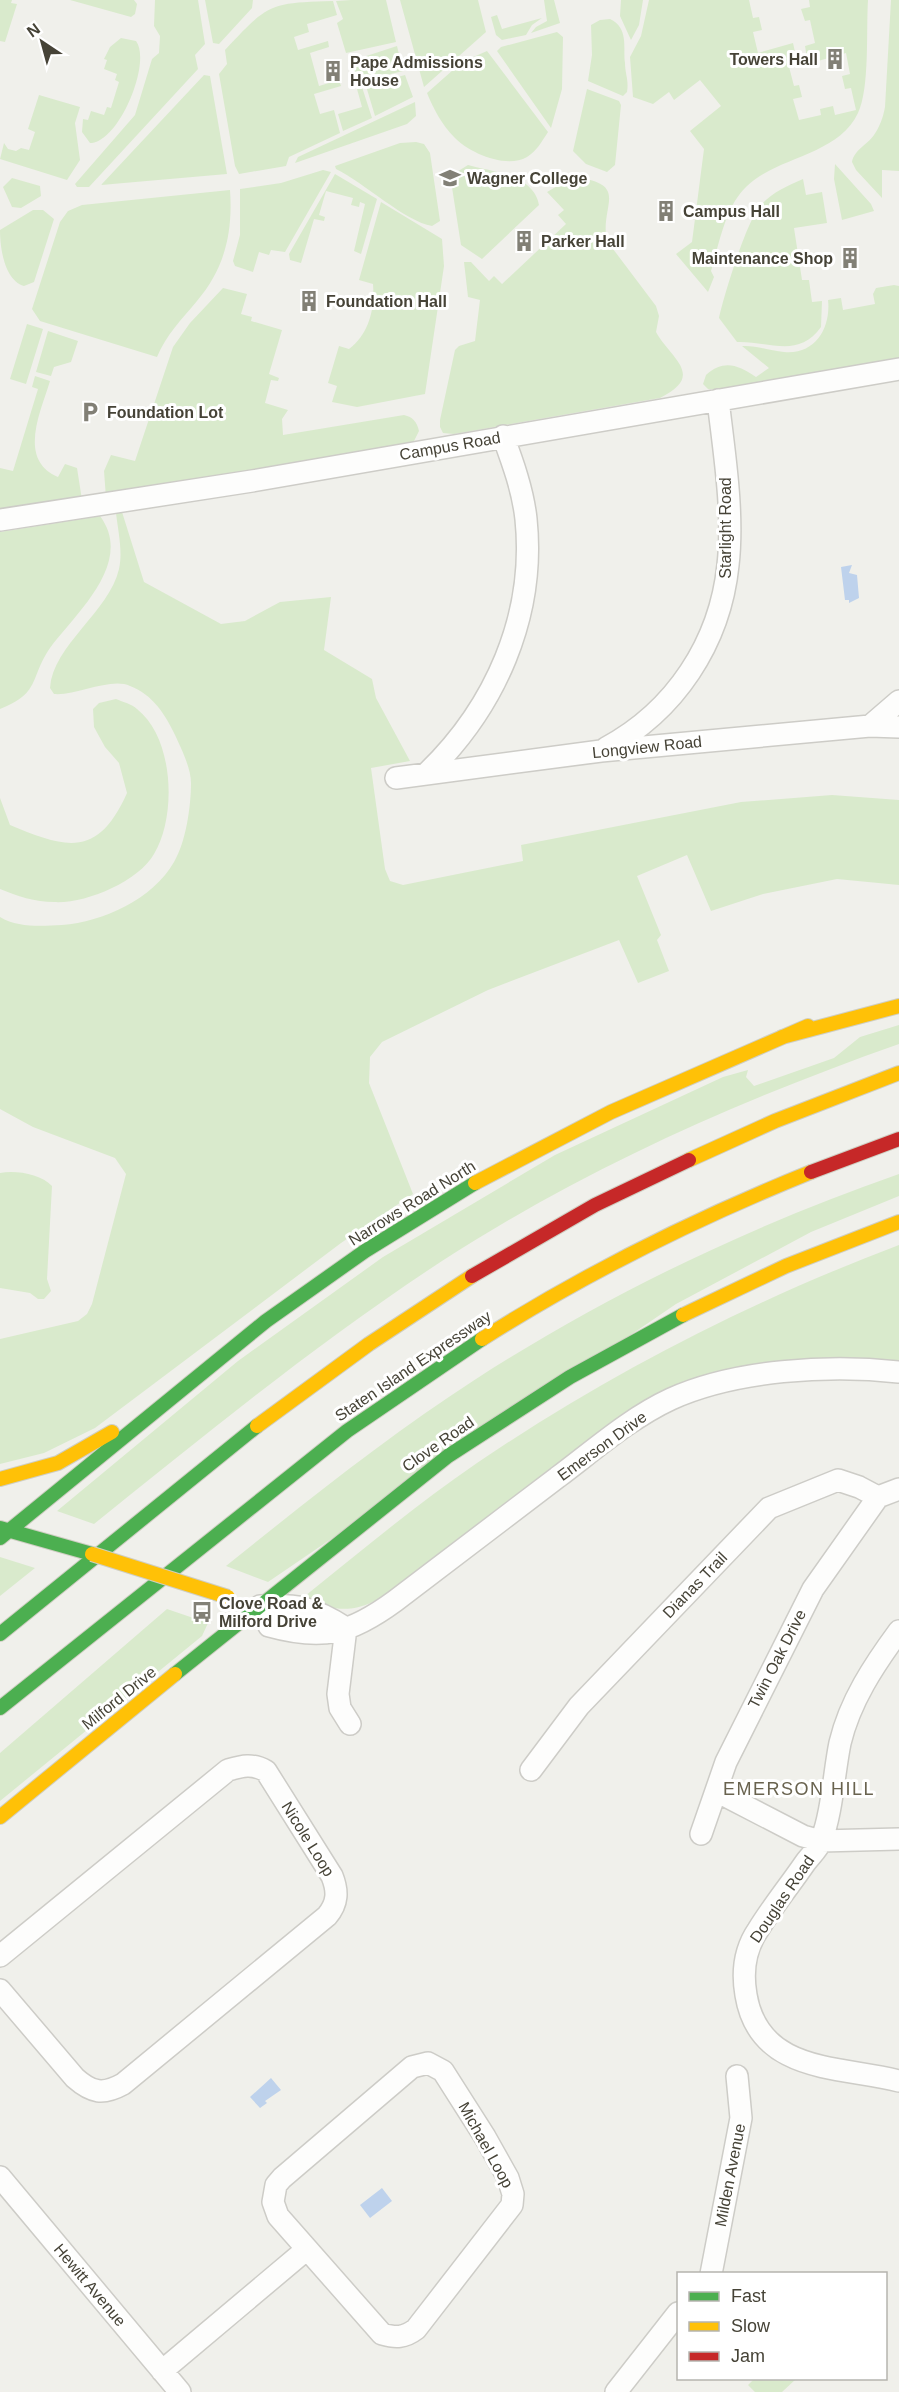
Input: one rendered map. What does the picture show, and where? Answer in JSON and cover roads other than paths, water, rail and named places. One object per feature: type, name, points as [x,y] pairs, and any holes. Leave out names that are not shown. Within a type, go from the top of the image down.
[{"type":"main road","name":"Narrows Road North","points":[[3,1532],[118,1443],[201,1371],[279,1311],[412,1220],[487,1176],[613,1109],[782,1036],[892,993]]},
{"type":"main road","points":[[782,1036],[899,1006]]},
{"type":"main road","points":[[0,1634],[301,1394],[372,1341],[481,1270],[586,1209],[686,1159],[784,1117],[899,1073]]},
{"type":"main road","name":"Staten Island Expressway","points":[[0,1708],[342,1434],[476,1342],[590,1275],[686,1226],[791,1179],[899,1139]]},
{"type":"main road","name":"Clove Road","points":[[260,1606],[422,1475],[500,1421],[575,1375],[734,1290],[824,1250],[899,1222]]},
{"type":"main road","points":[[0,1479],[48,1467],[77,1454],[201,1371]]},
{"type":"main road","points":[[3,1532],[36,1536],[260,1606]]},
{"type":"main road","name":"Milford Drive","points":[[0,1817],[260,1606]]},
{"type":"street","name":"Campus Road","points":[[0,520],[252,481],[899,369]]},
{"type":"street","name":"Starlight Road","points":[[601,751],[644,724],[667,702],[687,677],[715,624],[725,591],[729,563],[726,475],[718,400]]},
{"type":"street","points":[[426,774],[468,728],[489,695],[505,664],[517,628],[524,593],[526,519],[518,479],[503,436]]},
{"type":"street","points":[[870,726],[899,701]]},
{"type":"street","name":"Longview Road","points":[[396,778],[601,751],[870,726],[899,727]]},
{"type":"street","name":"Emerson Drive","points":[[346,1628],[386,1608],[617,1432],[669,1400],[701,1387],[765,1375],[847,1369],[899,1372]]},
{"type":"street","name":"Dianas Trail","points":[[531,1770],[579,1706],[769,1508],[838,1480],[859,1486],[878,1497]]},
{"type":"street","points":[[878,1497],[899,1489]]},
{"type":"street","name":"Twin Oak Drive","points":[[701,1834],[716,1791],[745,1723],[813,1588],[878,1497]]},
{"type":"street","points":[[260,1606],[293,1604],[329,1617],[346,1628],[338,1694],[340,1708],[350,1724]]},
{"type":"street","name":"Douglas Road","points":[[899,1631],[851,1708],[841,1742],[821,1841],[757,1931],[749,1949],[744,1983],[747,2001],[763,2035],[794,2059],[832,2070],[899,2082]]},
{"type":"street","name":"Nicole Loop","points":[[0,1956],[228,1770],[244,1765],[257,1766],[266,1772],[332,1876],[336,1887],[336,1902],[327,1916],[123,2084],[111,2090],[98,2093],[75,2078],[0,1990]]},
{"type":"street","points":[[716,1791],[803,1836],[821,1841],[899,1839]]},
{"type":"street","name":"Michael Loop","points":[[428,2063],[443,2071],[508,2178],[513,2194],[512,2205],[472,2258],[416,2329],[407,2336],[394,2337],[382,2334],[307,2248],[278,2216],[273,2202],[276,2185],[412,2067],[428,2063]]},
{"type":"street","name":"Milden Avenue","points":[[711,2272],[741,2118],[737,2076]]},
{"type":"street","name":"Hewitt Avenue","points":[[0,2177],[180,2392]]},
{"type":"street","points":[[162,2371],[307,2248]]},
{"type":"street","points":[[616,2392],[677,2314]]},
{"type":"water","points":[[852,565],[849,573],[857,575],[859,598],[849,603],[849,600],[845,600],[841,567]]},
{"type":"water","points":[[271,2078],[281,2090],[265,2101],[267,2103],[260,2108],[250,2097]]},
{"type":"water","points":[[382,2188],[392,2201],[370,2218],[360,2205]]},
{"type":"place","name":"Towers Hall","points":[[835,59]]},
{"type":"place","name":"Pape Admissions House","points":[[333,71]]},
{"type":"place","name":"Wagner College","points":[[450,178]]},
{"type":"place","name":"Campus Hall","points":[[666,211]]},
{"type":"place","name":"Parker Hall","points":[[524,241]]},
{"type":"place","name":"Maintenance Shop","points":[[850,258]]},
{"type":"place","name":"Foundation Hall","points":[[309,301]]},
{"type":"place","name":"Foundation Lot","points":[[90,412]]},
{"type":"place","name":"Clove Road & Milford Drive","points":[[202,1612]]},
{"type":"district","name":"EMERSON HILL","points":[[799,1789]]}]
